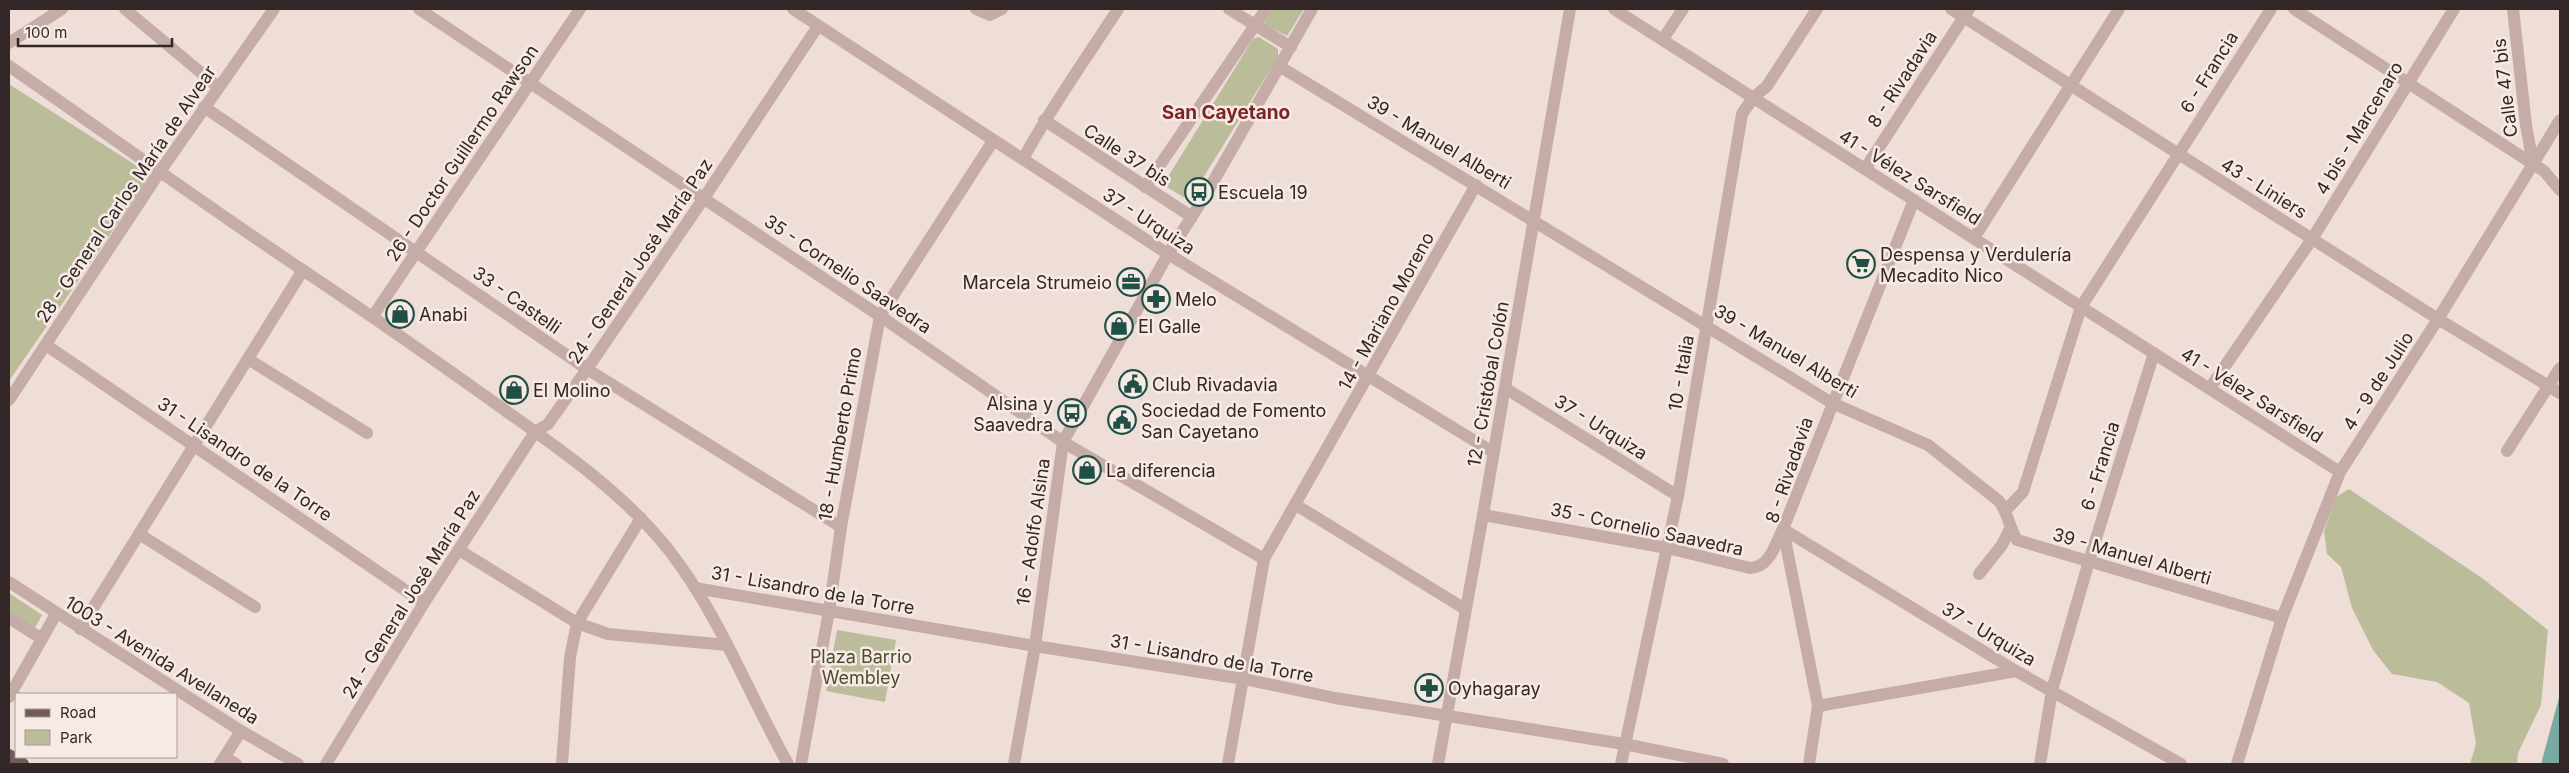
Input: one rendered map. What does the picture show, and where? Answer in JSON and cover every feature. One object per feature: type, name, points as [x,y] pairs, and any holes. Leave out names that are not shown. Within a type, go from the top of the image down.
[{"type":"main road","points":[[9,755],[23,764]]},
{"type":"street","points":[[9,44],[62,9]]},
{"type":"street","points":[[125,9],[218,87]]},
{"type":"street","name":"28 - General Carlos María de Alvear","points":[[9,400],[161,170],[274,9]]},
{"type":"street","name":"35 - Cornelio Saavedra","points":[[419,9],[880,316],[1063,442],[1264,559]]},
{"type":"street","name":"26 - Doctor Guillermo Rawson","points":[[374,316],[580,9]]},
{"type":"street","name":"37 - Urquiza","points":[[793,9],[807,13],[818,26],[1168,254],[1493,452]]},
{"type":"street","points":[[976,9],[990,15],[1002,9]]},
{"type":"street","points":[[1023,159],[1044,120],[1075,77],[1118,9]]},
{"type":"street","points":[[1229,9],[1290,47]]},
{"type":"street","points":[[1144,187],[1266,9]]},
{"type":"street","name":"16 - Adolfo Alsina","points":[[1014,764],[1034,646],[1063,442],[1168,254],[1192,217],[1312,9]]},
{"type":"street","name":"12 - Cristóbal Colón","points":[[1438,764],[1465,609],[1484,515],[1493,452],[1570,9]]},
{"type":"street","name":"41 - Vélez Sarsfield","points":[[1614,9],[2340,472]]},
{"type":"street","points":[[1663,39],[1683,9]]},
{"type":"street","name":"10 - Italia","points":[[1620,764],[1678,496],[1742,114],[1753,98],[1767,86],[1817,9]]},
{"type":"street","name":"43 - Liniers","points":[[1951,9],[1966,13],[2071,85],[2178,154],[2438,319],[2560,393]]},
{"type":"street","points":[[1974,238],[2118,9]]},
{"type":"street","name":"6 - Francia","points":[[2006,510],[2023,492],[2081,307],[2271,9]]},
{"type":"street","points":[[2294,9],[2408,81],[2533,164],[2544,172],[2560,190]]},
{"type":"street","name":"4 bis - Marcenaro","points":[[2210,388],[2312,238],[2454,9]]},
{"type":"street","name":"Calle 47 bis","points":[[2513,9],[2526,125],[2533,164]]},
{"type":"street","name":"8 - Rivadavia","points":[[1865,169],[1966,13]]},
{"type":"street","name":"24 - General José María Paz","points":[[326,764],[424,603],[535,432],[548,424],[587,369],[704,198],[818,26]]},
{"type":"street","points":[[9,66],[303,270],[374,316],[590,472],[626,502],[669,550],[695,588],[727,645],[788,764]]},
{"type":"street","name":"39 - Manuel Alberti","points":[[1279,66],[1832,402],[1928,445],[1983,487],[2006,510]]},
{"type":"street","name":"33 - Castelli","points":[[204,107],[587,369],[841,527]]},
{"type":"street","name":"Calle 37 bis","points":[[1044,120],[1192,217]]},
{"type":"street","name":"4 - 9 de Julio","points":[[2237,764],[2282,618],[2340,472],[2438,319],[2560,120]]},
{"type":"street","name":"18 - Humberto Primo","points":[[801,764],[829,611],[841,527],[880,316],[993,141]]},
{"type":"street","name":"14 - Mariano Moreno","points":[[1228,764],[1264,559],[1369,377],[1476,185]]},
{"type":"street","name":"8 - Rivadavia","points":[[1809,764],[1818,706],[1783,529],[1914,200]]},
{"type":"street","points":[[80,629],[303,270]]},
{"type":"street","name":"31 - Lisandro de la Torre","points":[[46,345],[424,603]]},
{"type":"street","name":"6 - Francia","points":[[2040,764],[2052,690],[2089,561],[2154,353]]},
{"type":"street","points":[[248,359],[366,433]]},
{"type":"street","points":[[2507,451],[2560,368]]},
{"type":"street","name":"37 - Urquiza","points":[[1505,388],[1678,496]]},
{"type":"street","points":[[1296,505],[1465,609]]},
{"type":"street","points":[[1978,574],[2002,545],[2010,530],[2006,510]]},
{"type":"street","name":"35 - Cornelio Saavedra","points":[[1484,515],[1667,548],[1750,568],[1758,568],[1766,563],[1783,529]]},
{"type":"street","points":[[562,764],[570,657],[577,623],[641,518]]},
{"type":"street","name":"37 - Urquiza","points":[[1783,529],[2016,671],[2181,764]]},
{"type":"street","name":"39 - Manuel Alberti","points":[[2010,530],[2017,540],[2282,618]]},
{"type":"street","points":[[139,534],[255,607]]},
{"type":"street","points":[[459,550],[577,623],[608,634],[727,645]]},
{"type":"street","name":"1003 - Avenida Avellaneda","points":[[9,582],[56,614],[241,731],[298,764]]},
{"type":"street","name":"31 - Lisandro de la Torre","points":[[695,588],[1034,646],[1244,679],[1335,698],[1624,744],[1723,764]]},
{"type":"street","points":[[9,697],[56,614]]},
{"type":"street","points":[[9,618],[42,639]]},
{"type":"street","points":[[1818,706],[2016,671]]},
{"type":"street","points":[[236,764],[222,760],[241,731]]},
{"type":"green space","points":[[1271,9],[1304,9],[1287,36],[1264,24]]},
{"type":"green space","points":[[1259,37],[1278,49],[1278,57],[1193,194],[1189,197],[1183,197],[1167,187],[1166,180],[1253,39]]},
{"type":"green space","points":[[9,84],[151,175],[9,381]]},
{"type":"green space","points":[[2349,489],[2482,578],[2548,630],[2541,705],[2518,753],[2517,764],[2470,764],[2476,744],[2469,703],[2437,682],[2392,674],[2373,650],[2352,608],[2341,567],[2327,554],[2324,531],[2336,497]]},
{"type":"green space","points":[[9,593],[42,615],[32,633],[9,618]]},
{"type":"green space","name":"Plaza Barrio Wembley","points":[[837,630],[896,640],[885,702],[826,691]]},
{"type":"water","points":[[2560,694],[2560,764],[2541,764]]},
{"type":"place","name":"Escuela 19","points":[[1199,192]]},
{"type":"place","name":"Despensa y Verdulería Mecadito Nico","points":[[1861,264]]},
{"type":"place","name":"Marcela Strumeio","points":[[1131,282]]},
{"type":"place","name":"Melo","points":[[1156,299]]},
{"type":"place","name":"Anabi","points":[[400,314]]},
{"type":"place","name":"El Galle","points":[[1119,326]]},
{"type":"place","name":"Club Rivadavia","points":[[1133,384]]},
{"type":"place","name":"El Molino","points":[[514,390]]},
{"type":"place","name":"Alsina y Saavedra","points":[[1072,413]]},
{"type":"place","name":"Sociedad de Fomento San Cayetano","points":[[1122,420]]},
{"type":"place","name":"La diferencia","points":[[1087,470]]},
{"type":"place","name":"Oyhagaray","points":[[1429,688]]},
{"type":"district","name":"San Cayetano","points":[[1226,112]]}]
